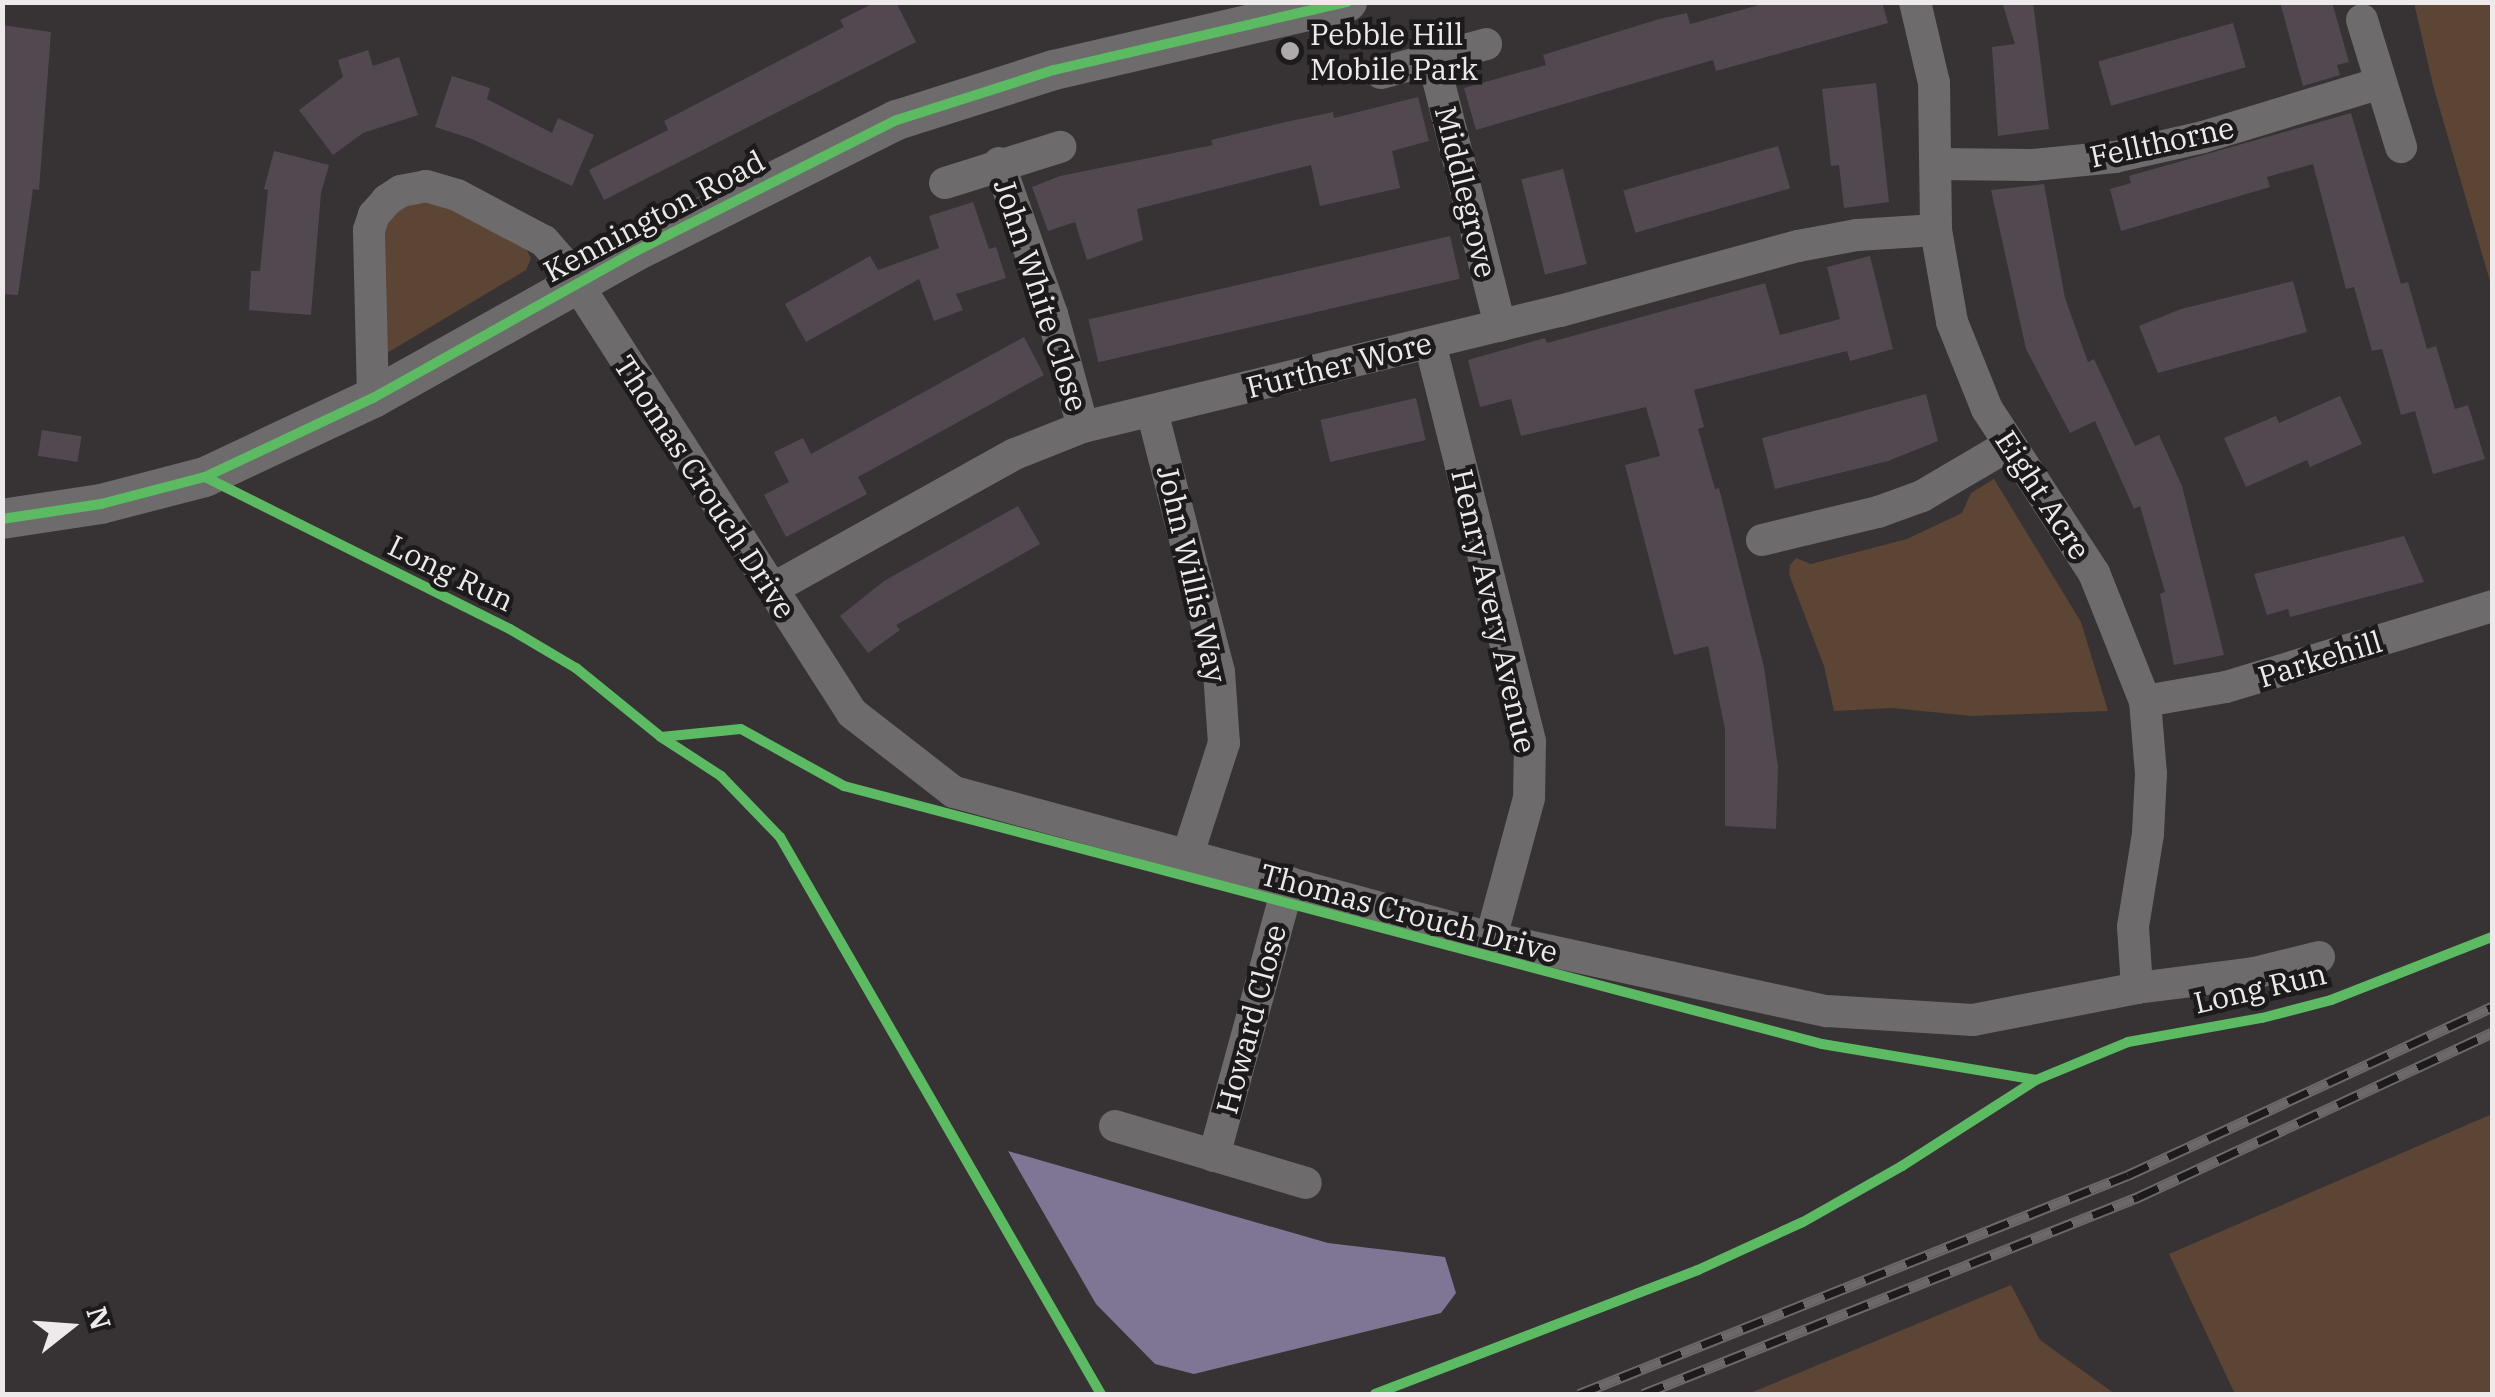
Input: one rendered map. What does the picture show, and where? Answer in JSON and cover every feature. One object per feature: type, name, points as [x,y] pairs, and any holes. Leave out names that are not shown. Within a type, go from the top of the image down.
[{"type":"street","name":"Kennington Road","points":[[2,519],[101,504],[205,477],[373,398],[812,160],[898,120],[1054,70],[1348,2]]},
{"type":"street","name":"Eight Acre","points":[[1915,2],[1934,83],[1936,230],[1952,322],[1971,374],[2009,445],[2094,573],[2145,702],[2152,774],[2148,834],[2133,926],[2136,988]]},
{"type":"street","points":[[2362,20],[2401,147]]},
{"type":"street","points":[[1381,73],[1486,44]]},
{"type":"street","name":"Middlegrove","points":[[1433,58],[1500,326]]},
{"type":"street","name":"Fellthorne","points":[[1937,164],[2033,165],[2115,157],[2203,137],[2381,83]]},
{"type":"street","name":"John White Close","points":[[945,183],[1060,147]]},
{"type":"street","name":"John White Close","points":[[999,163],[1052,314],[1083,428]]},
{"type":"street","name":"Thomas Crouch Drive","points":[[373,398],[369,230],[374,215],[401,191],[426,186],[457,195],[544,241],[852,713],[954,792],[1492,938],[1827,1011],[1973,1020],[2136,988],[2254,973],[2319,957]]},
{"type":"street","name":"Further Wore","points":[[772,589],[1015,454],[1083,428],[1500,326],[1798,246],[1858,235],[1936,230]]},
{"type":"street","name":"Henry Avery Avenue","points":[[1430,343],[1530,742],[1529,798],[1492,938]]},
{"type":"street","name":"John Willis Way","points":[[1152,411],[1219,672],[1224,743],[1188,854]]},
{"type":"street","points":[[1762,540],[1878,512],[1922,496],[2009,445]]},
{"type":"street","name":"Parkehill","points":[[2145,702],[2226,687],[2492,606]]},
{"type":"street","name":"Howard Close","points":[[1214,1156],[1288,882]]},
{"type":"street","name":"Howard Close","points":[[1114,1126],[1306,1182]]},
{"type":"shaded area","points":[[2414,3],[2492,3],[2492,288],[2434,89]]},
{"type":"shaded area","points":[[431,200],[520,238],[531,258],[526,270],[382,356],[383,226],[395,210],[412,201]]},
{"type":"shaded area","points":[[1994,479],[2081,622],[2108,711],[1972,716],[1892,708],[1834,711],[1824,666],[1789,574],[1790,565],[1796,558],[1811,564],[1907,539],[1962,513],[1971,493]]},
{"type":"shaded area","points":[[2492,1114],[2492,1394],[2235,1394],[2169,1254]]},
{"type":"shaded area","points":[[1008,1151],[1328,1243],[1445,1257],[1456,1293],[1441,1313],[1194,1374],[1155,1364],[1096,1304]]},
{"type":"shaded area","points":[[2011,1285],[2040,1340],[2115,1394],[1748,1394]]},
{"type":"building","points":[[876,2],[896,2],[916,42],[604,200],[589,170],[668,130],[664,121],[844,27],[840,20]]},
{"type":"building","points":[[1770,2],[1882,2],[1888,23],[1716,71],[1713,60],[1476,130],[1464,88],[1546,65],[1543,55],[1659,19],[1687,13],[1690,24]]},
{"type":"building","points":[[2002,2],[2033,2],[2049,129],[1998,136],[1992,47],[2015,44]]},
{"type":"building","points":[[2280,2],[2332,2],[2349,62],[2337,65],[2340,75],[2303,86]]},
{"type":"building","points":[[2233,23],[2246,67],[2111,106],[2098,62]]},
{"type":"building","points":[[2,25],[51,32],[39,190],[33,189],[18,295],[2,294]]},
{"type":"building","points":[[368,50],[373,66],[399,57],[418,115],[363,133],[333,155],[299,110],[343,77],[338,60]]},
{"type":"building","points":[[452,76],[490,88],[487,99],[552,133],[558,118],[594,135],[572,186],[472,139],[435,127]]},
{"type":"building","points":[[1876,83],[1889,202],[1844,208],[1839,165],[1831,166],[1822,89]]},
{"type":"building","points":[[1418,97],[1429,141],[1392,151],[1400,188],[1320,206],[1311,165],[1137,209],[1143,240],[1087,260],[1075,222],[1048,231],[1032,187],[1060,176],[1213,145],[1211,140],[1281,123],[1333,112],[1334,118]]},
{"type":"building","points":[[2351,113],[2401,284],[2408,282],[2427,349],[2436,346],[2455,409],[2468,405],[2485,459],[2433,474],[2415,411],[2401,415],[2382,349],[2372,351],[2354,287],[2346,289],[2313,164],[2267,177],[2270,187],[2121,231],[2110,189],[2131,183],[2129,176]]},
{"type":"building","points":[[1778,146],[1790,188],[1635,233],[1623,190]]},
{"type":"building","points":[[274,151],[329,165],[321,193],[311,315],[249,310],[251,271],[260,271],[268,190],[264,189]]},
{"type":"building","points":[[1563,169],[1587,264],[1545,274],[1521,179]]},
{"type":"building","points":[[2044,184],[2065,298],[2088,362],[2094,359],[2135,446],[2159,435],[2182,486],[2224,655],[2174,665],[2160,594],[2165,592],[2140,506],[2134,509],[2095,421],[2070,433],[2026,349],[1991,190]]},
{"type":"building","points":[[973,202],[989,249],[996,247],[1006,278],[956,294],[963,310],[934,321],[919,279],[806,342],[785,304],[870,256],[878,270],[939,248],[929,216]]},
{"type":"building","points":[[1450,236],[1460,279],[1098,362],[1089,319]]},
{"type":"building","points":[[1870,256],[1893,349],[1850,361],[1847,351],[1694,390],[1704,427],[1698,429],[1715,489],[1719,488],[1764,667],[1778,767],[1776,829],[1725,826],[1725,729],[1708,646],[1674,655],[1625,465],[1660,456],[1646,407],[1521,436],[1511,399],[1480,407],[1468,360],[1545,338],[1547,343],[1765,283],[1780,335],[1840,319],[1827,267]]},
{"type":"building","points":[[2293,281],[2307,332],[2158,373],[2139,326],[2181,309]]},
{"type":"building","points":[[1024,337],[1044,375],[858,477],[867,494],[786,537],[764,495],[789,482],[774,452],[803,438],[811,454]]},
{"type":"building","points":[[1926,394],[1938,441],[1888,461],[1775,489],[1762,438]]},
{"type":"building","points":[[2340,396],[2362,444],[2310,467],[2307,460],[2246,487],[2224,438],[2276,416],[2279,423]]},
{"type":"building","points":[[1416,398],[1426,440],[1330,462],[1321,420]]},
{"type":"building","points":[[42,430],[82,436],[77,462],[38,456]]},
{"type":"building","points":[[1018,506],[1040,544],[896,625],[900,630],[868,653],[840,616],[884,581]]},
{"type":"building","points":[[2404,536],[2424,582],[2290,617],[2288,609],[2267,615],[2254,574]]},
{"type":"railway","points":[[1579,1394],[2128,1175],[2492,1007]]},
{"type":"railway","points":[[1643,1394],[2138,1197],[2492,1033]]},
{"type":"cycle path","points":[[2,519],[101,504],[205,477],[373,398],[636,251],[897,120],[1054,70],[1347,2]]},
{"type":"cycle path","name":"Long Run","points":[[205,477],[510,629],[576,668],[661,737],[721,776],[780,837],[1101,1394]]},
{"type":"cycle path","points":[[661,737],[741,729],[844,786],[1822,1044],[2036,1080]]},
{"type":"cycle path","name":"Long Run","points":[[1375,1394],[1698,1270],[1803,1222],[1902,1166],[2036,1080],[2128,1042],[2262,1018],[2331,1000],[2492,937]]},
{"type":"place","name":"Pebble Hill Mobile Park","points":[[1290,51]]}]
